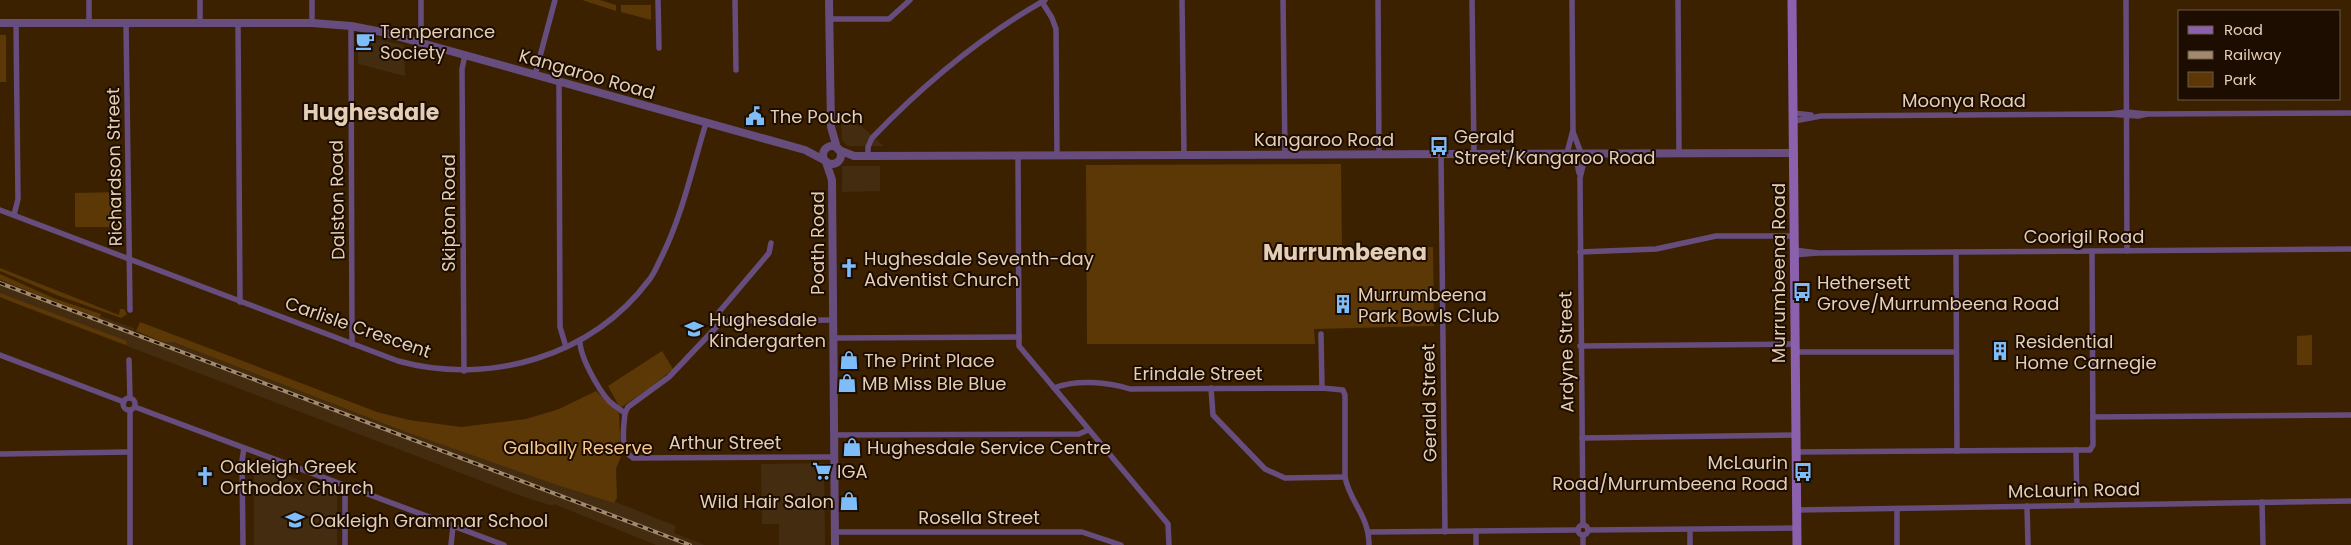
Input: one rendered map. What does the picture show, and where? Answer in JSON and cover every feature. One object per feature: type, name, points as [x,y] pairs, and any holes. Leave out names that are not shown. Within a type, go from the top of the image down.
[{"type":"main road","name":"Murrumbeena Road","points":[[1792,0],[1797,545]]},
{"type":"street","points":[[89,0],[89,23]]},
{"type":"street","points":[[200,0],[200,23]]},
{"type":"street","points":[[312,0],[312,23]]},
{"type":"street","points":[[421,0],[421,43]]},
{"type":"street","points":[[536,75],[555,0]]},
{"type":"street","points":[[658,0],[659,48]]},
{"type":"street","points":[[735,0],[736,70]]},
{"type":"street","points":[[829,0],[831,127],[823,154],[825,161],[832,164],[838,161],[838,149],[831,127]]},
{"type":"street","points":[[829,19],[889,19],[910,0]]},
{"type":"street","points":[[1182,0],[1184,155]]},
{"type":"street","points":[[1282,0],[1285,154]]},
{"type":"street","points":[[1378,0],[1379,154]]},
{"type":"street","points":[[1472,0],[1474,154]]},
{"type":"street","points":[[1572,0],[1573,130],[1577,153]]},
{"type":"street","points":[[1678,0],[1679,153]]},
{"type":"street","points":[[2126,0],[2127,251]]},
{"type":"street","points":[[868,156],[868,147],[872,138],[926,85],[989,35],[1043,1],[1056,29],[1057,155]]},
{"type":"street","name":"Kangaroo Road","points":[[0,23],[312,23],[350,26],[421,43],[805,150],[825,161]]},
{"type":"street","points":[[14,215],[18,199],[16,23]]},
{"type":"street","name":"Richardson Street","points":[[126,23],[130,310]]},
{"type":"street","points":[[238,23],[240,302]]},
{"type":"street","name":"Dalston Road","points":[[350,26],[352,344]]},
{"type":"street","name":"Skipton Road","points":[[464,371],[462,69],[465,55]]},
{"type":"street","points":[[559,82],[560,327],[566,347]]},
{"type":"street","name":"Moonya Road","points":[[1793,117],[2351,112]]},
{"type":"street","name":"Carlisle Crescent","points":[[0,210],[352,344],[417,366],[464,371],[512,366],[566,347],[580,340],[610,319],[650,279],[672,236],[706,123]]},
{"type":"street","points":[[1573,130],[1577,153]]},
{"type":"street","points":[[826,149],[830,146],[838,149]]},
{"type":"street","name":"Kangaroo Road","points":[[805,150],[826,149]]},
{"type":"street","name":"Kangaroo Road","points":[[838,149],[854,156]]},
{"type":"street","name":"Kangaroo Road","points":[[838,161],[854,156],[1794,152]]},
{"type":"street","name":"Ardyne Street","points":[[1577,153],[1580,178]]},
{"type":"street","name":"Ardyne Street","points":[[1577,153],[1580,178],[1583,545]]},
{"type":"street","name":"Gerald Street","points":[[1441,154],[1445,532]]},
{"type":"street","points":[[1018,155],[1019,337],[1022,350],[1168,524],[1169,545]]},
{"type":"street","name":"Poath Road","points":[[825,161],[832,180]]},
{"type":"street","name":"Poath Road","points":[[835,545],[832,180],[838,161]]},
{"type":"street","points":[[1580,252],[1656,249],[1716,236],[1794,236]]},
{"type":"street","points":[[722,322],[719,312],[769,253],[770,243]]},
{"type":"street","name":"Coorigil Road","points":[[1794,253],[2351,249]]},
{"type":"street","points":[[1796,452],[2090,450],[2092,448],[2093,417],[2092,251]]},
{"type":"street","points":[[1956,252],[1957,451]]},
{"type":"street","points":[[580,340],[580,349],[601,391],[611,403],[624,412],[669,378],[722,322],[833,320]]},
{"type":"street","points":[[1321,334],[1322,388]]},
{"type":"street","points":[[833,338],[1019,337]]},
{"type":"street","points":[[1580,346],[1956,352]]},
{"type":"street","points":[[0,355],[124,402]]},
{"type":"street","points":[[129,360],[130,398],[135,402],[130,452],[130,545]]},
{"type":"street","name":"Erindale Street","points":[[1054,388],[1062,384],[1112,383],[1130,389],[1322,388],[1343,390],[1345,395],[1345,477]]},
{"type":"street","points":[[1211,388],[1213,415],[1265,469],[1285,478],[1345,477],[1346,485],[1367,525],[1369,545]]},
{"type":"street","points":[[124,402],[130,398]]},
{"type":"street","points":[[124,402],[124,407],[244,448],[504,545]]},
{"type":"street","name":"Arthur Street","points":[[624,412],[625,448],[627,454],[632,458],[834,457]]},
{"type":"street","points":[[2093,417],[2351,415]]},
{"type":"street","points":[[834,435],[1079,434],[1088,430]]},
{"type":"street","points":[[1582,438],[1796,435]]},
{"type":"street","points":[[243,545],[242,461],[244,448]]},
{"type":"street","points":[[2076,450],[2077,505]]},
{"type":"street","points":[[0,454],[130,452]]},
{"type":"street","points":[[345,545],[345,496],[347,486]]},
{"type":"street","name":"McLaurin Road","points":[[1797,510],[2351,501]]},
{"type":"street","points":[[2262,502],[2263,545]]},
{"type":"street","points":[[2027,506],[2028,545]]},
{"type":"street","points":[[1897,509],[1898,545]]},
{"type":"street","points":[[451,545],[452,526]]},
{"type":"street","points":[[1369,532],[1797,528]]},
{"type":"street","points":[[1690,530],[1690,545]]},
{"type":"street","points":[[1476,531],[1476,545]]},
{"type":"street","name":"Rosella Street","points":[[835,532],[1082,532],[1121,545]]},
{"type":"shaded area","points":[[358,35],[404,45],[405,76],[358,64]]},
{"type":"shaded area","points":[[841,121],[860,125],[884,146],[848,146],[842,140]]},
{"type":"shaded area","points":[[842,166],[880,166],[880,191],[842,192]]},
{"type":"shaded area","points":[[0,275],[82,310],[134,328],[133,332],[163,342],[173,342],[406,432],[608,499],[676,526],[674,533],[705,545],[656,545],[554,504],[553,506],[524,497],[27,308],[0,297]]},
{"type":"shaded area","name":"Oakleigh Grammar School","points":[[254,463],[337,494],[337,545],[254,545]]},
{"type":"shaded area","points":[[824,463],[825,545],[779,545],[779,524],[762,524],[761,464]]},
{"type":"green space","points":[[582,0],[600,0],[616,5],[616,11]]},
{"type":"green space","points":[[621,5],[651,5],[651,20],[621,12]]},
{"type":"green space","points":[[0,35],[6,35],[6,82],[0,82]]},
{"type":"green space","points":[[1341,164],[1342,248],[1433,247],[1434,326],[1314,329],[1315,344],[1087,344],[1086,165]]},
{"type":"green space","points":[[120,192],[120,227],[75,227],[75,193]]},
{"type":"green space","points":[[0,268],[119,315],[120,309],[124,309],[127,314],[121,318],[59,296],[0,271]]},
{"type":"green space","points":[[0,274],[53,298],[101,314],[99,319],[4,281],[0,279]]},
{"type":"green space","points":[[0,293],[127,341],[126,345],[0,297]]},
{"type":"green space","name":"Galbally Reserve","points":[[140,322],[377,412],[409,420],[461,427],[526,419],[559,409],[596,391],[619,413],[621,456],[616,469],[617,498],[614,503],[406,432],[173,342],[163,342],[136,331]]},
{"type":"green space","points":[[2312,335],[2312,365],[2297,365],[2297,336]]},
{"type":"green space","points":[[662,351],[673,369],[650,388],[620,408],[608,386]]},
{"type":"railway","points":[[0,283],[690,545]]},
{"type":"place","name":"Temperance Society","points":[[365,41]]},
{"type":"place","name":"The Pouch","points":[[755,116]]},
{"type":"place","name":"Gerald Street/Kangaroo Road","points":[[1439,146]]},
{"type":"place","name":"Hughesdale Seventh-day Adventist Church","points":[[849,268]]},
{"type":"place","name":"Hethersett Grove/Murrumbeena Road","points":[[1802,292]]},
{"type":"place","name":"Murrumbeena Park Bowls Club","points":[[1343,304]]},
{"type":"place","name":"Hughesdale Kindergarten","points":[[694,329]]},
{"type":"place","name":"Residential Home Carnegie","points":[[2000,351]]},
{"type":"place","name":"The Print Place","points":[[849,360]]},
{"type":"place","name":"MB Miss Ble Blue","points":[[847,383]]},
{"type":"place","name":"Hughesdale Service Centre","points":[[852,447]]},
{"type":"place","name":"IGA","points":[[822,471]]},
{"type":"place","name":"McLaurin Road/Murrumbeena Road","points":[[1803,472]]},
{"type":"place","name":"Oakleigh Greek Orthodox Church","points":[[205,476]]},
{"type":"place","name":"Wild Hair Salon","points":[[849,501]]},
{"type":"place","name":"Oakleigh Grammar School","points":[[295,520]]},
{"type":"district","name":"Hughesdale","points":[[371,112]]},
{"type":"district","name":"Murrumbeena","points":[[1345,252]]}]
